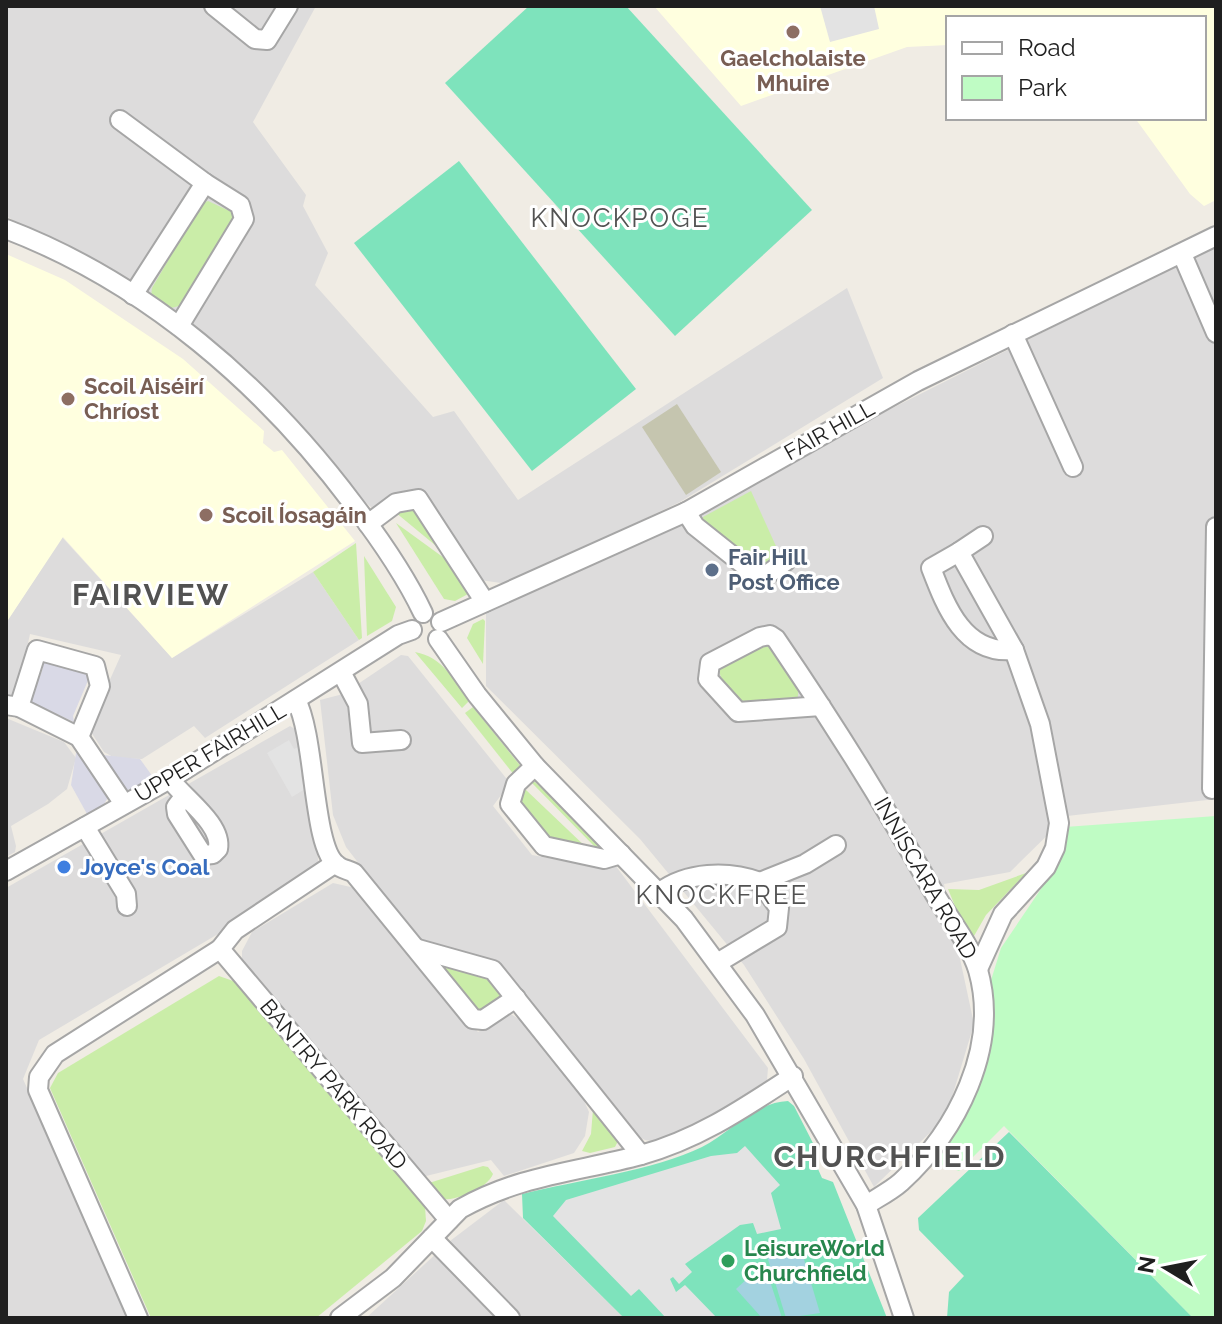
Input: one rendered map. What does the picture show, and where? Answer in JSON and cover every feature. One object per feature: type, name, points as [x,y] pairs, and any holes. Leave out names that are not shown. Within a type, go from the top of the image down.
[{"type":"street","points":[[214,6],[255,39],[267,40],[288,6]]},
{"type":"street","points":[[120,120],[240,205],[244,219],[179,326]]},
{"type":"street","points":[[133,295],[205,183]]},
{"type":"street","points":[[6,229],[84,265],[179,326],[291,425],[368,524],[423,613]]},
{"type":"street","name":"FAIR HILL","points":[[440,630],[485,602],[686,512],[918,381],[1216,236]]},
{"type":"street","points":[[1182,254],[1216,333]]},
{"type":"street","points":[[1013,334],[1073,467]]},
{"type":"street","points":[[368,524],[396,503],[418,499],[485,602]]},
{"type":"street","points":[[686,512],[695,526],[759,577],[764,577],[786,561]]},
{"type":"street","points":[[1212,789],[1216,527]]},
{"type":"street","points":[[983,536],[931,568],[958,627],[997,652],[1014,650]]},
{"type":"street","points":[[959,552],[1014,650],[1040,724],[1059,823],[1055,848],[1046,867],[1003,914],[978,969]]},
{"type":"street","points":[[440,630],[430,643],[420,642],[412,630],[413,622],[423,613],[432,613],[477,695],[535,766],[660,892],[719,962],[793,1076],[866,1205],[904,1318]]},
{"type":"street","name":"UPPER FAIRHILL","points":[[6,871],[170,779],[398,635],[412,630]]},
{"type":"street","name":"INNISCARA ROAD","points":[[821,706],[738,712],[708,679],[710,663],[760,637],[770,635],[821,706],[874,788],[978,969],[984,1018],[976,1068],[956,1116],[901,1182],[866,1205]]},
{"type":"street","points":[[79,737],[100,686],[95,666],[37,650],[12,706],[79,737],[124,804]]},
{"type":"street","points":[[341,672],[358,704],[362,743],[401,740]]},
{"type":"street","points":[[296,700],[308,726],[322,841],[334,864],[354,873],[473,1019],[483,1020],[516,998]]},
{"type":"street","points":[[535,766],[516,784],[510,804],[544,846],[604,859],[621,854]]},
{"type":"street","points":[[170,779],[183,798]]},
{"type":"street","points":[[85,827],[126,894],[127,906]]},
{"type":"street","points":[[660,892],[678,879],[705,875],[760,882],[805,864],[836,845]]},
{"type":"street","points":[[138,1318],[38,1090],[39,1078],[55,1054],[220,949],[235,930],[334,864]]},
{"type":"street","points":[[719,962],[777,927],[779,908],[760,882]]},
{"type":"street","name":"BANTRY PARK ROAD","points":[[220,949],[449,1220]]},
{"type":"street","points":[[418,949],[493,970],[641,1155]]},
{"type":"street","points":[[340,1318],[393,1278],[449,1220],[470,1203],[531,1178],[641,1155],[709,1131],[793,1076]]},
{"type":"street","points":[[432,1238],[510,1318]]},
{"type":"shaded area","points":[[6,6],[316,6],[253,122],[306,195],[303,206],[328,253],[315,285],[433,417],[454,411],[518,500],[847,288],[883,378],[680,502],[508,584],[480,580],[419,488],[372,508],[125,284],[6,216]]},
{"type":"shaded area","points":[[654,6],[1216,6],[1216,200],[1204,206],[1190,194],[1136,120],[1206,120],[1206,16],[946,16],[946,45],[907,47],[741,106]]},
{"type":"shaded area","points":[[820,6],[874,6],[879,29],[830,42]]},
{"type":"shaded area","points":[[1216,245],[1216,799],[1067,816],[1010,872],[944,884],[974,1024],[946,1117],[874,1187],[804,1059],[744,965],[640,839],[486,686],[486,613]]},
{"type":"shaded area","points":[[6,254],[65,280],[183,359],[264,431],[263,443],[274,452],[282,450],[355,541],[172,658],[63,537],[6,623]]},
{"type":"shaded area","points":[[677,404],[721,472],[686,495],[642,427]]},
{"type":"shaded area","points":[[62,537],[172,658],[313,572],[359,640],[205,738],[194,726],[142,759],[115,758],[104,752],[91,732],[90,724],[121,655],[30,634],[16,697],[6,696],[6,623]]},
{"type":"shaded area","points":[[401,655],[408,656],[510,783],[493,806],[532,855],[597,867],[615,865],[768,1068],[767,1080],[700,1124],[656,1142],[645,1140],[639,1137],[496,963],[425,944],[415,936],[346,847],[333,815],[320,700],[343,694]]},
{"type":"shaded area","points":[[41,660],[92,671],[73,716],[74,722],[25,699],[27,694],[33,695],[43,668],[37,665]]},
{"type":"shaded area","points":[[6,718],[64,742],[76,758],[67,789],[11,826],[16,846],[15,852],[6,857]]},
{"type":"shaded area","points":[[290,726],[298,731],[304,741],[308,811],[313,810],[319,868],[304,883],[39,1040],[23,1079],[130,1318],[6,1318],[6,888]]},
{"type":"shaded area","points":[[289,740],[294,749],[298,747],[302,751],[301,777],[305,789],[292,797],[267,753]]},
{"type":"shaded area","points":[[81,750],[110,794],[103,806],[87,814],[71,785],[76,753]]},
{"type":"shaded area","points":[[99,757],[140,759],[153,777],[134,789],[126,790]]},
{"type":"shaded area","points":[[333,883],[355,888],[414,963],[418,961],[478,1032],[509,1013],[522,1021],[581,1094],[589,1112],[585,1136],[574,1153],[504,1176],[491,1160],[422,1177],[242,961],[242,951],[252,932]]},
{"type":"shaded area","points":[[745,1146],[780,1185],[771,1193],[781,1229],[757,1234],[753,1223],[740,1225],[685,1264],[692,1272],[679,1284],[673,1277],[670,1279],[676,1292],[685,1285],[717,1318],[666,1318],[639,1289],[631,1296],[553,1216],[566,1200],[711,1156],[737,1153]]},
{"type":"shaded area","points":[[504,1200],[624,1318],[366,1318],[450,1241]]},
{"type":"green space","points":[[529,6],[626,6],[812,210],[675,336],[445,83]]},
{"type":"green space","points":[[459,161],[636,389],[532,471],[354,243]]},
{"type":"green space","points":[[208,201],[234,213],[233,226],[183,305],[167,309],[151,297],[152,288],[201,204]]},
{"type":"green space","points":[[751,491],[780,555],[761,567],[702,521],[703,517]]},
{"type":"green space","points":[[416,503],[458,564],[395,512]]},
{"type":"green space","points":[[396,523],[462,571],[470,586],[468,594],[455,601],[444,599]]},
{"type":"green space","points":[[356,543],[362,638],[359,640],[313,572]]},
{"type":"green space","points":[[364,556],[396,607],[392,621],[367,636]]},
{"type":"green space","points":[[483,619],[483,664],[467,638],[473,624]]},
{"type":"green space","points":[[770,642],[795,679],[798,687],[796,701],[747,706],[721,678],[718,666]]},
{"type":"green space","points":[[415,652],[433,659],[446,670],[469,701],[462,708]]},
{"type":"green space","points":[[473,707],[523,769],[515,776],[465,713]]},
{"type":"green space","points":[[530,781],[535,782],[609,851],[597,849]]},
{"type":"green space","points":[[520,787],[588,849],[555,845],[520,802]]},
{"type":"green space","points":[[1216,816],[1216,1318],[1193,1318],[1004,1126],[959,1171],[928,1160],[970,1104],[988,990],[1001,948],[1045,883],[1065,827]]},
{"type":"green space","points":[[1026,873],[986,915],[970,943],[948,889],[979,890]]},
{"type":"green space","points":[[439,963],[484,976],[504,995],[481,1014],[477,1013]]},
{"type":"green space","points":[[219,976],[236,982],[425,1207],[426,1221],[422,1231],[316,1318],[151,1318],[50,1088],[58,1073]]},
{"type":"green space","points":[[788,1101],[794,1106],[816,1149],[814,1160],[822,1178],[833,1182],[887,1318],[624,1318],[523,1218],[522,1194],[638,1169],[682,1155],[702,1147],[765,1107]]},
{"type":"green space","points":[[593,1109],[620,1137],[615,1147],[590,1153],[582,1151],[591,1134]]},
{"type":"green space","points":[[1009,1132],[1193,1318],[947,1318],[949,1292],[964,1276],[919,1230],[918,1218]]},
{"type":"green space","points":[[483,1166],[493,1174],[490,1180],[469,1193],[439,1199],[428,1188],[429,1183]]},
{"type":"water","points":[[800,1246],[820,1313],[786,1318],[767,1256]]},
{"type":"water","points":[[767,1272],[782,1318],[762,1318],[736,1289],[748,1278]]},
{"type":"place","name":"Gaelcholaiste Mhuire","points":[[793,32]]},
{"type":"place","name":"Scoil Aiséirí Chríost","points":[[68,399]]},
{"type":"place","name":"Scoil Íosagáin","points":[[206,515]]},
{"type":"place","name":"Fair Hill Post Office","points":[[712,570]]},
{"type":"place","name":"Joyce's Coal","points":[[64,867]]},
{"type":"place","name":"LeisureWorld Churchfield","points":[[728,1261]]},
{"type":"district","name":"KNOCKPOGE","points":[[620,218]]},
{"type":"district","name":"FAIRVIEW","points":[[151,594]]},
{"type":"district","name":"KNOCKFREE","points":[[722,895]]},
{"type":"district","name":"CHURCHFIELD","points":[[890,1156]]}]
